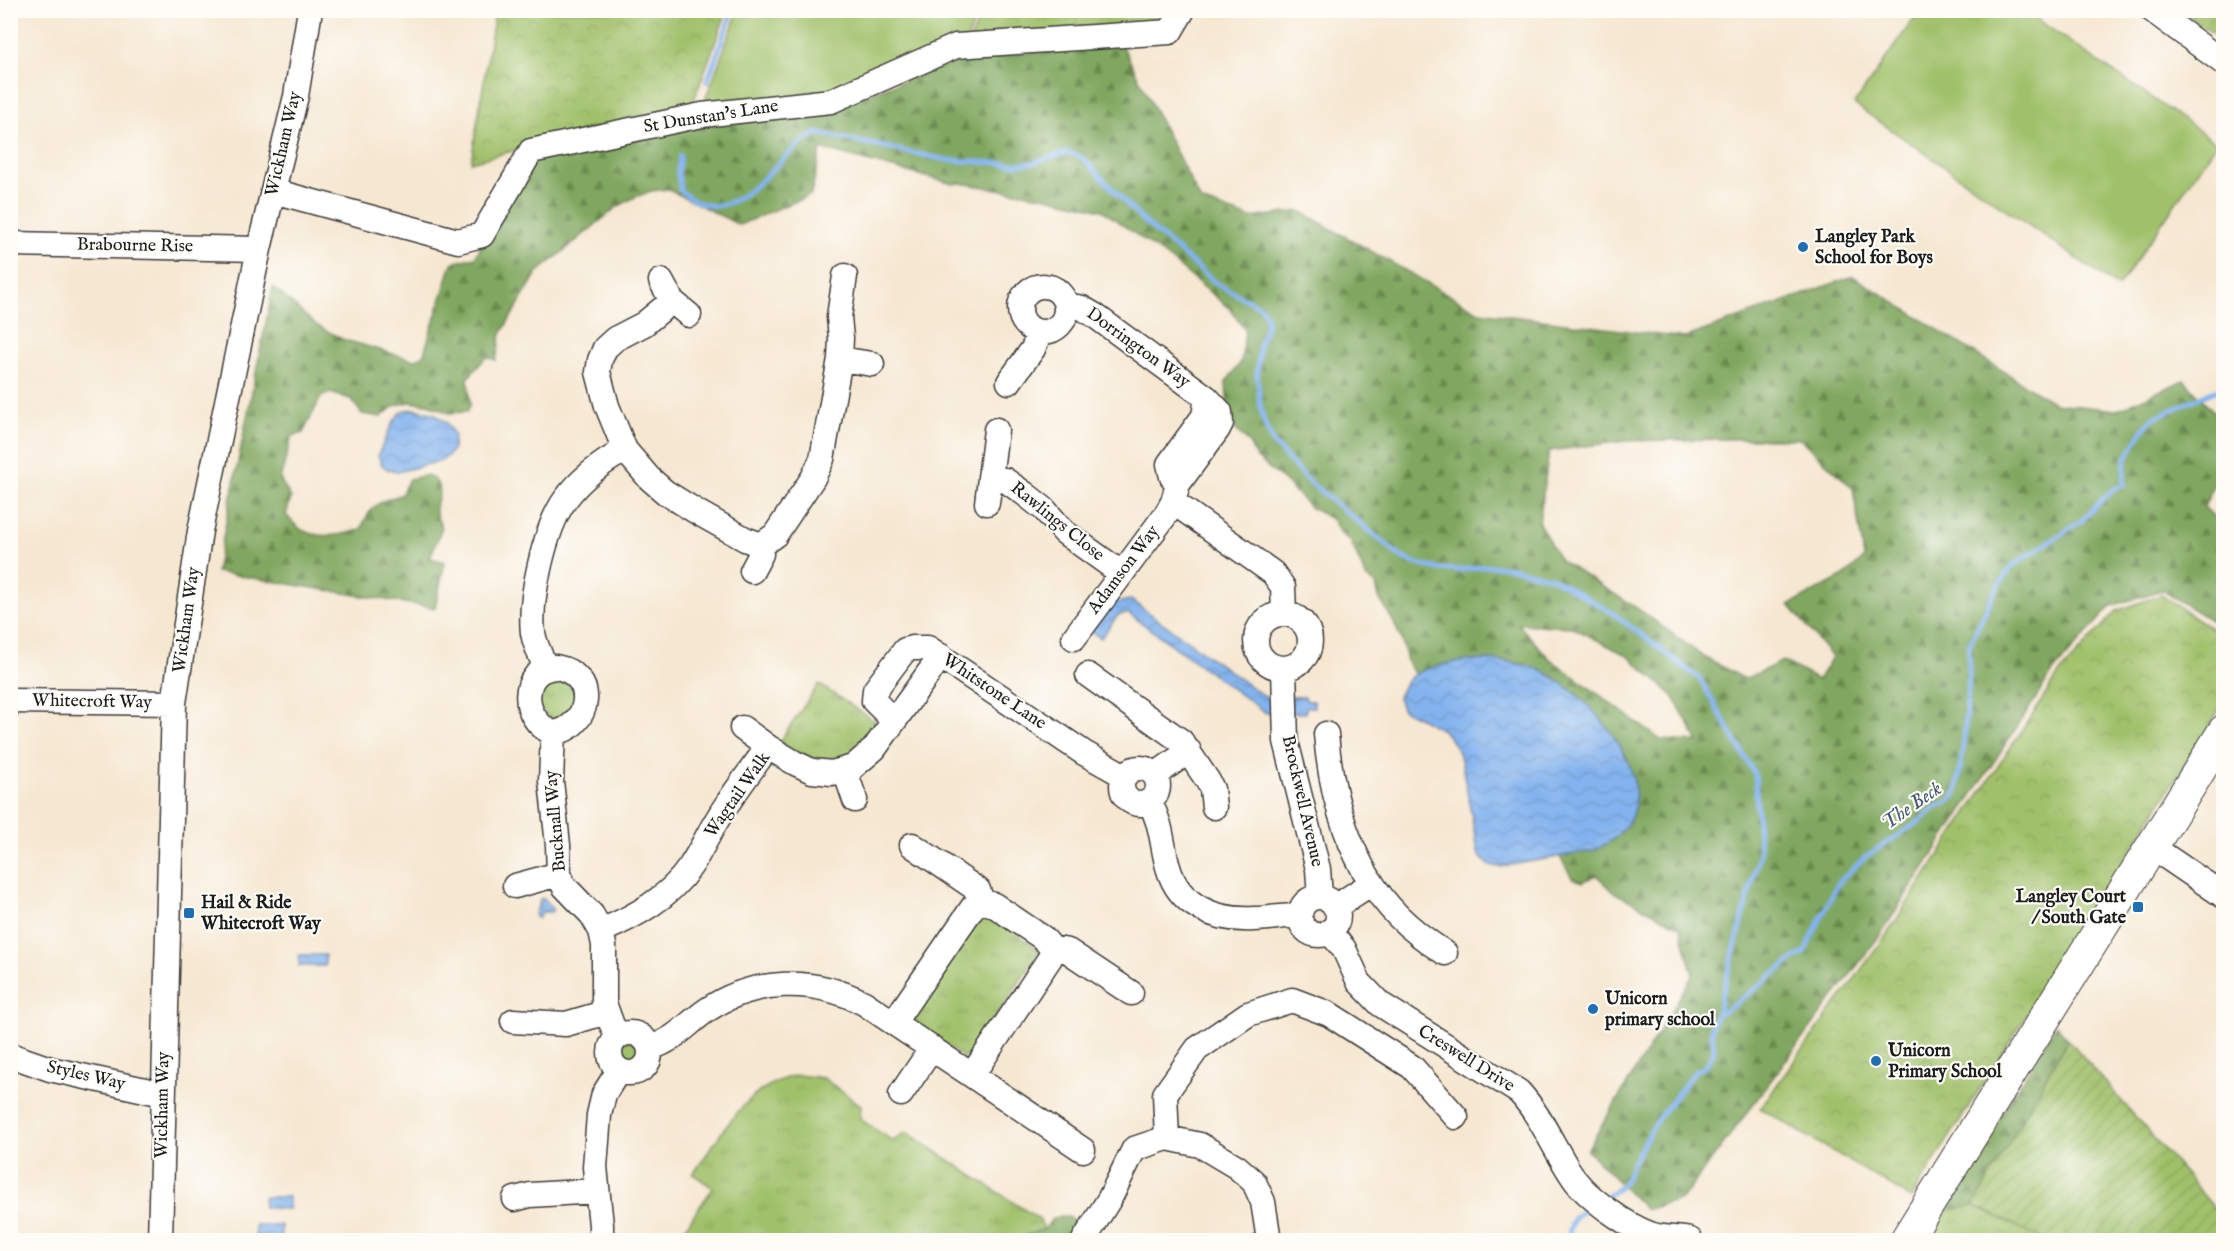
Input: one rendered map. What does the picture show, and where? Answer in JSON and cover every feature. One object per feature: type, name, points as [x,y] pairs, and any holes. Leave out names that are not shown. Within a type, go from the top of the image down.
[{"type":"main road","points":[[1906,1240],[2223,731]]},
{"type":"street","name":"Wickham Way","points":[[160,1240],[174,703],[200,531],[259,249],[296,96],[310,10]]},
{"type":"street","name":"St Dunstan's Lane","points":[[273,191],[458,241],[482,235],[531,151],[702,115],[831,101],[956,46],[1170,32],[1183,10]]},
{"type":"street","points":[[2152,10],[2223,63]]},
{"type":"street","name":"Brabourne Rise","points":[[10,243],[259,249]]},
{"type":"street","points":[[674,299],[644,324],[610,343],[600,360],[598,372],[601,388],[625,450],[641,471],[665,492],[745,540],[761,544],[775,535],[818,468],[826,442],[840,359],[839,317],[845,276]]},
{"type":"street","name":"Dorrington Way","points":[[1038,286],[1049,287],[1062,295],[1067,305],[1063,323],[1051,331],[1040,332],[1026,325],[1020,307],[1027,292],[1038,286]]},
{"type":"street","name":"Dorrington Way","points":[[1067,305],[1088,311],[1207,398],[1204,416],[1169,464],[1175,493]]},
{"type":"street","points":[[1009,382],[1034,349],[1040,332]]},
{"type":"street","points":[[840,359],[872,364]]},
{"type":"street","name":"Rawlings Close","points":[[987,503],[996,430]]},
{"type":"street","points":[[546,668],[535,640],[533,621],[538,574],[554,523],[564,501],[581,481],[600,465],[625,450]]},
{"type":"street","name":"Rawlings Close","points":[[990,477],[1005,480],[1031,498],[1064,532],[1121,573]]},
{"type":"street","points":[[1175,493],[1273,573],[1283,587],[1284,614]]},
{"type":"street","name":"Adamson Way","points":[[1074,638],[1175,493]]},
{"type":"street","points":[[752,571],[761,554],[761,544]]},
{"type":"street","points":[[1284,614],[1297,618],[1304,624],[1310,639],[1309,648],[1300,662],[1284,668],[1268,663],[1261,657],[1256,639],[1263,622],[1270,617],[1284,614]]},
{"type":"street","name":"Whitstone Lane","points":[[891,725],[878,707],[873,695],[905,650],[928,648],[1084,753],[1125,776]]},
{"type":"street","points":[[855,800],[845,771],[867,756],[941,656]]},
{"type":"street","points":[[546,668],[566,669],[591,680],[581,713],[565,730],[553,733],[535,721],[528,702],[528,693],[532,683],[546,668]]},
{"type":"street","name":"Brockwell Avenue","points":[[1284,668],[1286,741],[1328,902]]},
{"type":"street","points":[[1088,675],[1137,712],[1174,735],[1203,771],[1212,789],[1214,807]]},
{"type":"street","name":"Whitecroft Way","points":[[10,701],[174,703]]},
{"type":"street","points":[[742,728],[768,747]]},
{"type":"street","name":"Bucknall Way","points":[[553,733],[551,781],[558,845],[558,874],[564,886],[592,915],[601,931],[604,945],[604,995],[607,1012],[618,1037]]},
{"type":"street","points":[[1326,734],[1330,775],[1339,812],[1353,848],[1372,883],[1398,916],[1445,953]]},
{"type":"street","name":"Wagtail Walk","points":[[601,931],[638,914],[676,884],[690,868],[720,814],[768,747],[812,771],[822,773],[845,771]]},
{"type":"street","points":[[1155,775],[1189,751]]},
{"type":"street","points":[[1144,768],[1155,775],[1157,791],[1149,801],[1140,804],[1129,801],[1121,784],[1132,769],[1144,768]]},
{"type":"street","points":[[1149,801],[1162,830],[1166,860],[1172,878],[1181,892],[1195,906],[1209,914],[1231,918],[1300,916]]},
{"type":"street","points":[[912,845],[978,890],[982,901]]},
{"type":"street","points":[[2152,847],[2223,896]]},
{"type":"street","points":[[515,886],[558,874]]},
{"type":"street","points":[[1300,916],[1306,902],[1328,902],[1372,883]]},
{"type":"street","points":[[982,901],[991,904],[1022,924],[1044,939],[1052,948],[1068,951],[1131,993]]},
{"type":"street","points":[[894,1022],[973,907],[982,901]]},
{"type":"street","points":[[1300,916],[1308,931],[1323,934],[1329,932],[1338,918],[1328,902]]},
{"type":"street","name":"Creswell Drive","points":[[1329,932],[1344,949],[1355,977],[1366,991],[1393,1014],[1519,1092],[1532,1107],[1573,1177],[1588,1193],[1610,1210],[1650,1234],[1690,1240]]},
{"type":"street","points":[[972,1075],[1050,958],[1052,948]]},
{"type":"street","points":[[650,1048],[670,1040],[703,1013],[723,1001],[749,991],[775,985],[806,985],[833,989],[864,1003],[894,1022],[1083,1150]]},
{"type":"street","points":[[1167,1138],[1165,1094],[1197,1049],[1248,1014],[1292,1000],[1329,1014],[1412,1067],[1456,1117]]},
{"type":"street","points":[[513,1021],[566,1024],[607,1012]]},
{"type":"street","points":[[630,1033],[646,1041],[650,1048],[650,1058],[642,1070],[628,1074],[619,1070],[612,1062],[610,1055],[613,1042],[618,1037],[630,1033]]},
{"type":"street","points":[[901,1094],[932,1048]]},
{"type":"street","name":"Styles Way","points":[[10,1055],[50,1069],[163,1094]]},
{"type":"street","points":[[601,1240],[595,1167],[600,1109],[604,1094],[619,1070]]},
{"type":"street","points":[[1084,1240],[1110,1198],[1134,1149],[1167,1138],[1200,1145],[1237,1167],[1254,1182],[1263,1202],[1269,1240]]},
{"type":"street","points":[[515,1199],[530,1195],[597,1191]]},
{"type":"green space","points":[[495,11],[727,11],[693,103],[471,162]]},
{"type":"green space","points":[[738,11],[978,11],[967,41],[828,96],[702,109]]},
{"type":"green space","points":[[982,11],[1170,11],[1157,31],[970,42]]},
{"type":"green space","points":[[1919,11],[2025,11],[2217,143],[2118,287],[1854,104]]},
{"type":"green space","points":[[2223,11],[2223,41],[2183,12]]},
{"type":"green space","points":[[1121,43],[1201,201],[1250,218],[1300,211],[1479,312],[1684,338],[1853,276],[2054,403],[2117,410],[2184,380],[2222,420],[2223,426],[2223,466],[2204,507],[2223,526],[2223,628],[2162,590],[2111,606],[2053,672],[1880,935],[1682,1199],[1646,1210],[1587,1150],[1693,975],[1680,927],[1615,893],[1596,875],[1583,882],[1572,878],[1451,667],[1415,675],[1407,661],[1402,641],[1393,621],[1379,598],[1376,585],[1366,577],[1351,542],[1340,533],[1333,520],[1311,508],[1256,457],[1249,443],[1235,429],[1234,416],[1227,401],[1226,382],[1241,362],[1245,330],[1230,309],[1171,260],[1102,210],[1042,196],[953,184],[821,149],[811,195],[739,225],[668,189],[651,191],[633,198],[617,207],[537,273],[501,334],[496,360],[487,357],[468,377],[470,405],[467,412],[449,413],[428,404],[409,402],[394,406],[381,417],[362,414],[351,399],[330,393],[321,397],[303,433],[292,436],[280,479],[291,498],[286,515],[299,528],[310,533],[333,535],[361,529],[371,510],[386,500],[401,495],[409,479],[428,475],[435,480],[440,489],[436,515],[442,527],[430,558],[445,562],[435,608],[216,572],[273,287],[316,325],[342,339],[414,360],[423,356],[452,263],[475,257],[535,154],[705,122],[829,108],[962,60]],"holes":[[[1800,439],[1853,488],[1864,558],[1844,576],[1789,605],[1832,657],[1818,680],[1783,661],[1745,679],[1704,657],[1640,610],[1560,560],[1539,523],[1549,451],[1625,441]],[[1518,624],[1572,627],[1628,656],[1673,696],[1698,742],[1661,740],[1549,658]]]},
{"type":"green space","points":[[2161,595],[2223,636],[2223,704],[1911,1198],[1760,1108],[1885,937],[2059,674],[2116,611]]},
{"type":"green space","points":[[557,672],[581,698],[561,725],[534,707],[534,693]]},
{"type":"green space","points":[[819,684],[882,726],[868,746],[831,766],[778,744]]},
{"type":"green space","points":[[987,912],[1040,951],[969,1058],[964,1058],[914,1023],[911,1014],[975,918]]},
{"type":"green space","points":[[2056,1025],[2068,1039],[1974,1205],[2045,1240],[1925,1240]]},
{"type":"green space","points":[[2068,1039],[2223,1218],[2223,1240],[2045,1240],[1974,1205]]},
{"type":"green space","points":[[630,1040],[639,1044],[643,1053],[639,1062],[630,1066],[621,1062],[617,1053],[621,1044]]},
{"type":"green space","points":[[798,1075],[823,1078],[861,1105],[860,1119],[893,1141],[904,1133],[908,1133],[1040,1220],[1049,1240],[699,1240],[684,1229],[713,1188],[693,1174],[736,1113],[749,1100],[779,1080]]},
{"type":"green space","points":[[1974,1205],[2045,1240],[1925,1240],[1942,1212]]},
{"type":"green space","points":[[1060,1216],[1074,1221],[1068,1240],[1016,1240],[1045,1229],[1052,1219]]},
{"type":"water","points":[[415,409],[435,414],[447,423],[454,435],[453,449],[441,461],[397,472],[389,470],[382,465],[378,455],[392,424],[400,413],[404,410]]},
{"type":"water","points":[[1131,600],[1265,697],[1305,697],[1307,701],[1314,701],[1314,707],[1306,707],[1306,713],[1266,713],[1128,613],[1118,615],[1101,638],[1090,631],[1109,604]]},
{"type":"water","points":[[1463,661],[1511,662],[1540,670],[1563,684],[1587,704],[1609,729],[1625,756],[1634,784],[1634,810],[1620,833],[1592,851],[1499,867],[1489,865],[1479,856],[1461,759],[1454,744],[1443,730],[1402,709],[1398,697],[1408,680],[1422,671]]},
{"type":"water","points":[[541,898],[553,910],[542,912],[538,919],[535,915]]},
{"type":"water","points":[[299,955],[325,955],[325,966],[299,966]]},
{"type":"water","points":[[263,1197],[288,1197],[289,1209],[264,1208]]},
{"type":"water","points":[[255,1225],[281,1225],[281,1237],[255,1236]]},
{"type":"waterway","points":[[707,82],[733,10]]},
{"type":"waterway","points":[[680,156],[678,172],[680,190],[700,203],[719,205],[737,199],[754,187],[802,142],[818,133],[947,160],[1032,163],[1071,153],[1083,158],[1140,218],[1217,284],[1261,307],[1267,316],[1266,328],[1260,342],[1257,373],[1260,406],[1265,425],[1273,443],[1307,480],[1400,556],[1414,563],[1439,569],[1508,567],[1552,578],[1611,612],[1700,679],[1755,775],[1760,853],[1717,1014]]},
{"type":"waterway","name":"The Beck","points":[[1603,1199],[1626,1180],[1632,1164],[1658,1119],[1695,1071],[1705,1067],[1713,1054],[1711,1030],[1717,1014],[1727,1010],[1804,953],[1838,883],[1865,857],[1917,823],[1939,805],[1948,802],[1956,794],[1963,750],[1969,679],[1969,646],[1995,591],[2012,566],[2081,521],[2112,490],[2124,485],[2125,460],[2153,418],[2224,387]]},
{"type":"waterway","name":"The Beck","points":[[1567,1240],[1574,1217],[1592,1205]]},
{"type":"place","name":"Langley Park School for Boys","points":[[1803,247]]},
{"type":"place","name":"Langley Court / South Gate","points":[[2138,907]]},
{"type":"place","name":"Hail & Ride Whitecroft Way","points":[[189,913]]},
{"type":"place","name":"Unicorn primary school","points":[[1593,1009]]},
{"type":"place","name":"Unicorn Primary School","points":[[1876,1061]]}]
